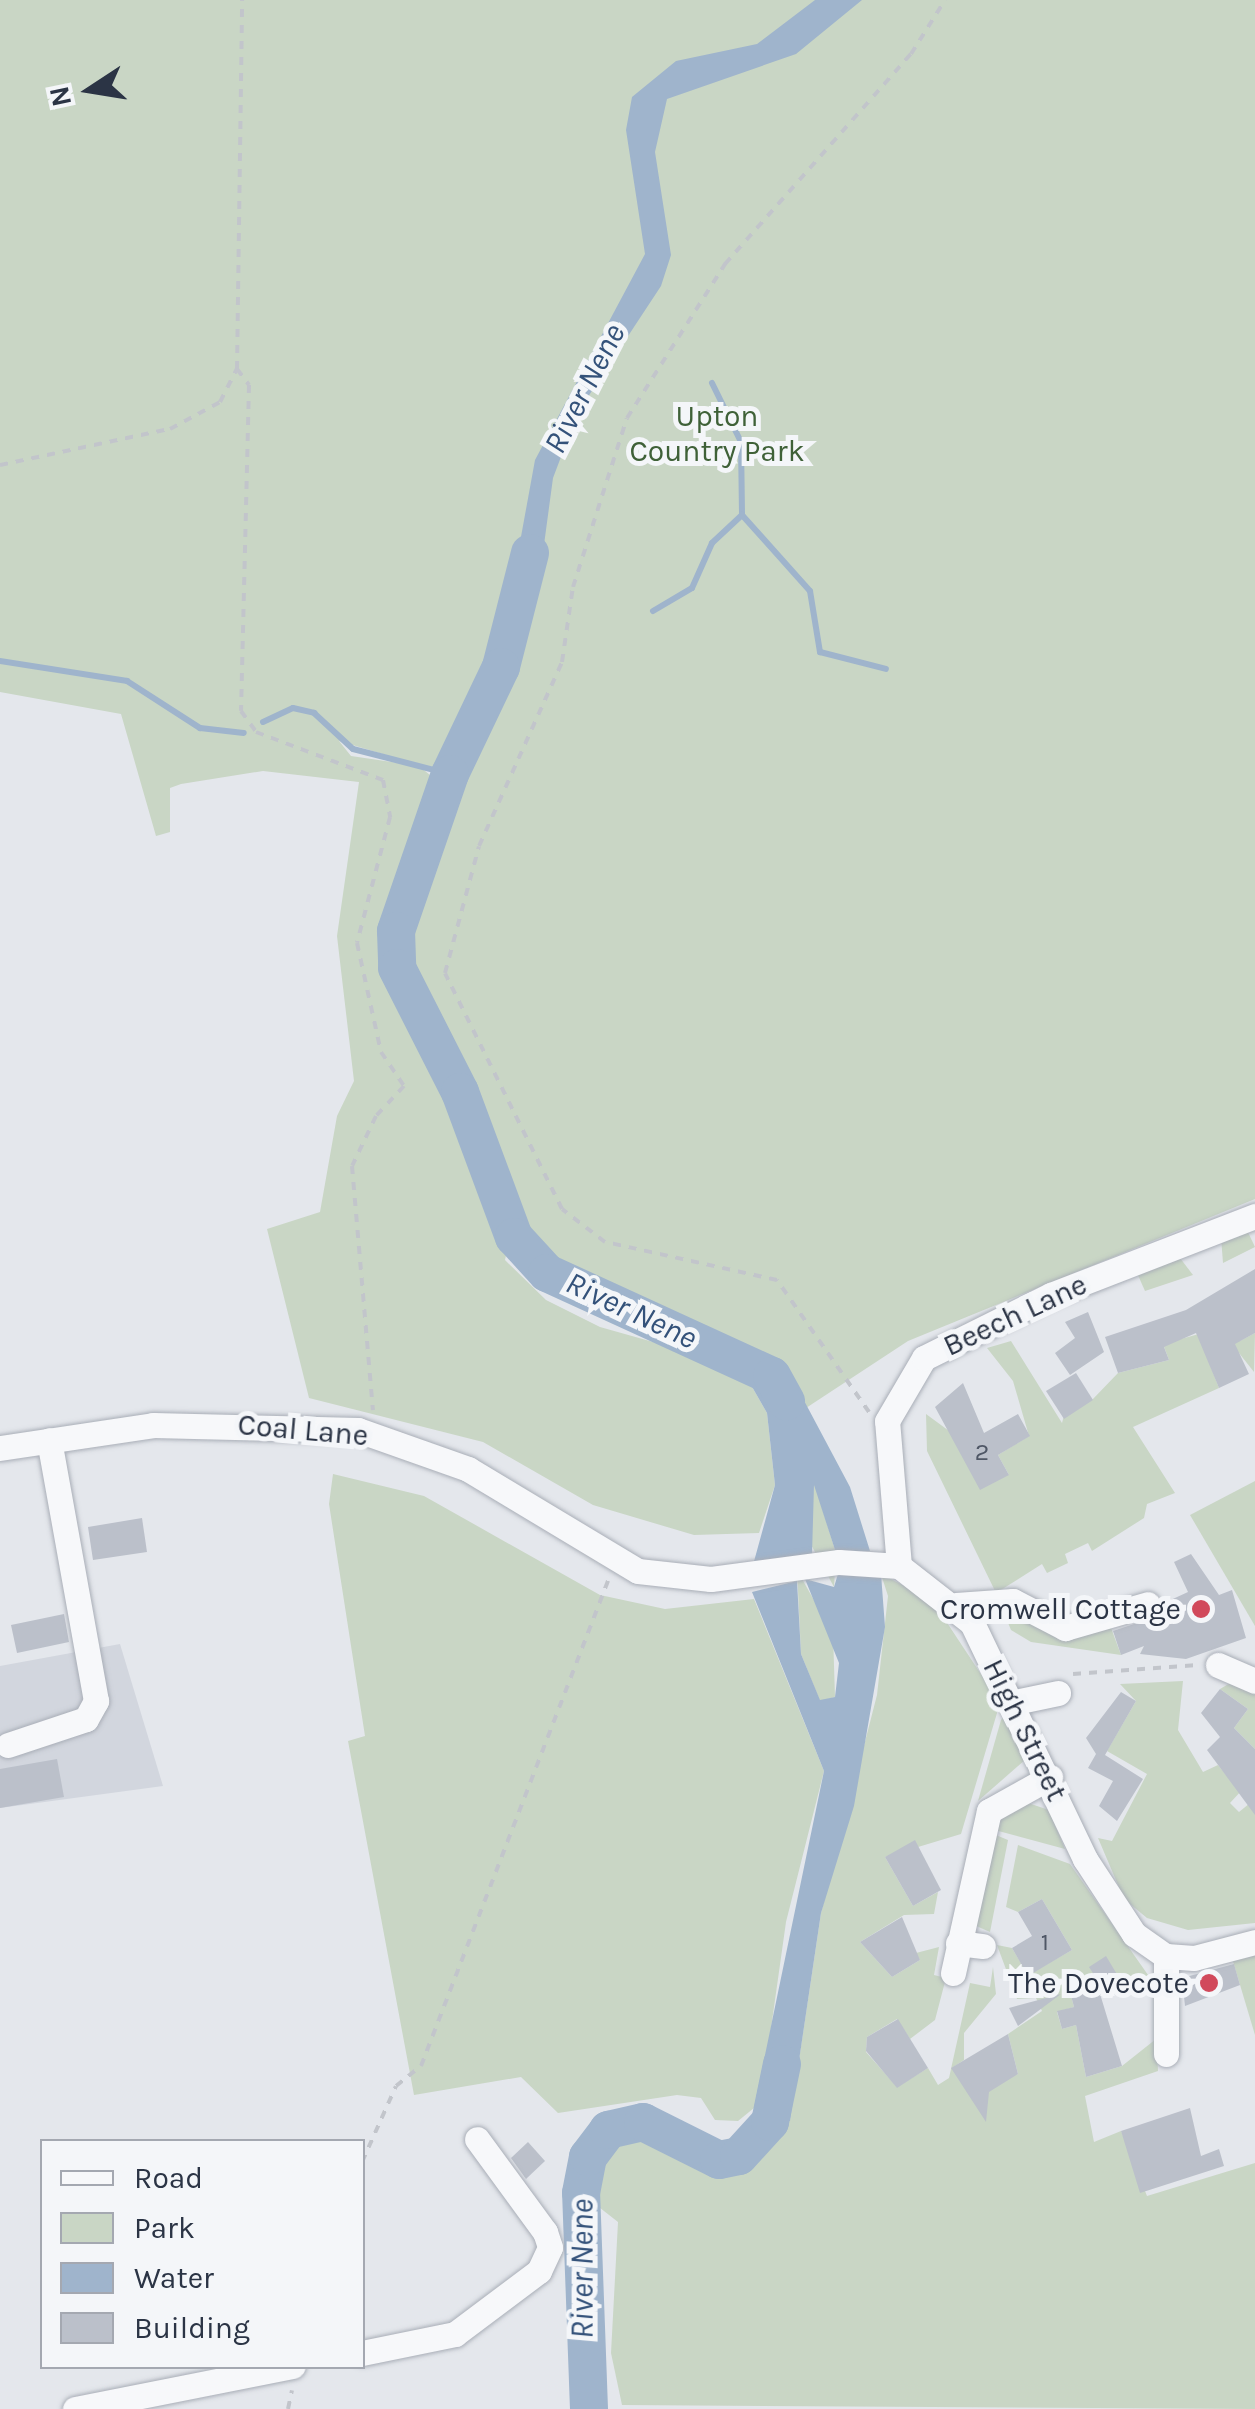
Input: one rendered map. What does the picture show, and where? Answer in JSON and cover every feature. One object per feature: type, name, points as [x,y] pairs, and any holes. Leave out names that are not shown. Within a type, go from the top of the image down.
[{"type":"street","name":"Beech Lane","points":[[887,1421],[908,1379],[940,1345],[1255,1216]]},
{"type":"street","points":[[887,1421],[888,1564]]},
{"type":"street","name":"Coal Lane","points":[[0,1448],[153,1426],[358,1430],[468,1469],[618,1564],[656,1575],[752,1577],[888,1564]]},
{"type":"street","points":[[8,1744],[86,1719],[96,1701],[49,1440]]},
{"type":"street","name":"High Street","points":[[888,1564],[956,1605],[1015,1702],[1113,1911],[1166,1956]]},
{"type":"street","points":[[956,1605],[1013,1601],[1065,1628],[1148,1604]]},
{"type":"street","points":[[1218,1664],[1255,1681]]},
{"type":"street","points":[[1015,1702],[1059,1684]]},
{"type":"street","points":[[953,1974],[971,1944],[988,1811],[1050,1777]]},
{"type":"street","points":[[1166,2054],[1166,1956],[1255,1942]]},
{"type":"street","points":[[365,2352],[455,2334],[539,2271],[550,2247],[544,2232],[477,2140]]},
{"type":"street","points":[[75,2409],[278,2369]]},
{"type":"path","points":[[0,465],[170,429],[220,402],[237,369],[242,0]]},
{"type":"path","points":[[887,1421],[852,1398],[777,1280],[605,1242],[562,1209],[445,973],[479,846],[562,662],[573,587],[627,418],[725,264],[911,54],[945,0]]},
{"type":"path","points":[[237,369],[249,385],[240,710],[256,732],[382,780],[390,817],[356,942],[381,1052],[404,1086],[376,1116],[352,1166],[373,1346],[373,1412],[358,1430]]},
{"type":"path","points":[[365,2155],[396,2086],[421,2066],[618,1564]]},
{"type":"path","points":[[1059,1684],[1218,1664]]},
{"type":"shaded area","points":[[120,1644],[163,1786],[0,1808],[0,1666]]},
{"type":"green space","name":"Upton Country Park","points":[[0,0],[1255,0],[1255,1199],[908,1341],[806,1408],[773,1359],[547,1273],[514,1237],[460,1092],[397,968],[396,931],[450,774],[339,741],[351,756],[419,766],[436,780],[388,938],[392,976],[509,1242],[505,1260],[546,1300],[600,1327],[710,1358],[747,1378],[767,1413],[775,1485],[759,1533],[694,1535],[593,1505],[483,1442],[309,1398],[267,1229],[320,1212],[337,1116],[354,1081],[337,936],[359,782],[263,771],[181,784],[170,788],[170,832],[156,836],[121,714],[0,692]]},
{"type":"green space","points":[[1246,1228],[1255,1247],[1223,1263],[1221,1237]]},
{"type":"green space","points":[[1180,1258],[1193,1275],[1145,1291],[1137,1273]]},
{"type":"green space","points":[[1231,1325],[1240,1341],[1255,1333],[1254,1372],[1239,1353],[1210,1365],[1219,1388],[1133,1427],[1175,1493],[1147,1504],[1144,1518],[1092,1551],[1088,1543],[1065,1554],[1068,1563],[1047,1573],[1042,1564],[996,1593],[927,1451],[926,1414],[1009,1475],[998,1455],[1029,1436],[1013,1381],[987,1348],[1011,1341],[1062,1423],[1066,1408],[1092,1400],[1118,1373],[1169,1360],[1163,1344]]},
{"type":"green space","points":[[333,1474],[424,1496],[600,1595],[665,1609],[754,1599],[824,1771],[786,1922],[765,2071],[754,2108],[738,2121],[715,2120],[701,2098],[677,2095],[558,2113],[521,2077],[414,2095],[348,1741],[365,1736],[329,1504]]},
{"type":"green space","points":[[1255,1481],[1255,1626],[1190,1515]]},
{"type":"green space","points":[[814,1482],[836,1553],[834,1587],[809,1541]]},
{"type":"green space","points":[[797,1570],[833,1634],[835,1697],[820,1701],[801,1654]]},
{"type":"green space","points":[[881,1574],[932,1600],[1000,1703],[961,1834],[885,1857],[913,1906],[938,1892],[934,1914],[904,1915],[860,1942],[892,1977],[920,1960],[916,1953],[939,1947],[934,1975],[946,1978],[935,2020],[910,2039],[897,2019],[867,2037],[866,2052],[897,2087],[928,2068],[938,2085],[949,2078],[970,1983],[990,1987],[993,1967],[996,1994],[964,2033],[964,2060],[952,2068],[981,2087],[1018,2074],[1008,2034],[1042,2011],[1036,1998],[1017,1999],[997,1945],[1012,1948],[1028,1975],[1072,1950],[1042,1899],[1018,1912],[1006,1907],[1018,1845],[1070,1864],[1153,1982],[1144,1993],[1118,1976],[1096,1978],[1070,1992],[1074,2007],[1057,2012],[1062,2029],[1076,2025],[1086,2077],[1122,2066],[1156,2039],[1158,2071],[1085,2096],[1094,2142],[1121,2131],[1147,2196],[1255,2163],[1255,2409],[622,2405],[611,2353],[618,2222],[581,2193],[588,2157],[608,2130],[643,2122],[719,2160],[739,2156],[773,2114],[790,2120],[821,1913],[877,1695],[888,1596]]},
{"type":"green space","points":[[1001,1606],[1110,1625],[1121,1655],[1031,1642],[1011,1630]]},
{"type":"green space","points":[[1183,1681],[1178,1730],[1203,1772],[1218,1765],[1226,1775],[1255,1749],[1255,1776],[1230,1803],[1239,1812],[1255,1799],[1255,1923],[1188,1930],[1147,1918],[1124,1899],[1098,1838],[1112,1841],[1147,1774],[1107,1751],[1136,1701],[1120,1684]]},
{"type":"green space","points":[[1232,1682],[1255,1692],[1255,1749],[1234,1728],[1248,1709],[1220,1689]]},
{"type":"green space","points":[[1006,1714],[1025,1760],[978,1801],[1001,1720]]},
{"type":"green space","points":[[1022,1801],[1049,1810],[1065,1849],[991,1829]]},
{"type":"green space","points":[[991,1833],[1008,1840],[990,1932],[974,1925]]},
{"type":"green space","points":[[1255,1949],[1255,2035],[1232,1958]]},
{"type":"water","points":[[815,0],[862,0],[796,54],[667,99],[655,152],[671,255],[661,286],[578,412],[553,478],[536,604],[510,597],[535,460],[645,254],[626,130],[632,97],[676,61],[757,44]]},
{"type":"water","points":[[760,1352],[792,1378],[850,1487],[870,1551],[836,1553],[814,1485],[812,1555],[753,1565],[775,1485],[767,1413],[747,1378]]},
{"type":"water","points":[[838,1574],[881,1574],[885,1627],[854,1806],[821,1913],[790,2121],[754,2108],[824,1771],[752,1592],[797,1581],[801,1654],[820,1700],[835,1697],[839,1663],[805,1579],[834,1587]]},
{"type":"building","points":[[1255,1269],[1255,1333],[1235,1344],[1249,1374],[1219,1388],[1196,1333],[1164,1347],[1169,1360],[1118,1373],[1105,1337],[1186,1310]]},
{"type":"building","points":[[1088,1312],[1104,1352],[1070,1375],[1055,1353],[1075,1338],[1065,1322]]},
{"type":"building","points":[[1076,1373],[1093,1400],[1064,1419],[1046,1391]]},
{"type":"building","points":[[963,1383],[984,1433],[1018,1414],[1030,1436],[998,1455],[1009,1475],[980,1490],[935,1407]]},
{"type":"building","points":[[142,1518],[147,1552],[93,1560],[88,1527]]},
{"type":"building","name":"Cromwell Cottage","points":[[1191,1554],[1219,1595],[1232,1590],[1246,1638],[1186,1659],[1140,1654],[1144,1646],[1121,1655],[1113,1631],[1164,1614],[1164,1603],[1188,1592],[1174,1562]]},
{"type":"building","points":[[64,1614],[69,1642],[17,1653],[11,1625]]},
{"type":"building","points":[[1220,1689],[1248,1709],[1234,1728],[1255,1749],[1255,1815],[1207,1750],[1220,1737],[1201,1713]]},
{"type":"building","points":[[1121,1692],[1136,1701],[1105,1755],[1143,1779],[1117,1821],[1099,1806],[1113,1781],[1088,1768],[1096,1754],[1086,1738]]},
{"type":"building","points":[[57,1759],[64,1797],[0,1808],[0,1769]]},
{"type":"building","points":[[915,1840],[941,1890],[913,1906],[885,1857]]},
{"type":"building","points":[[1042,1899],[1072,1950],[1028,1976],[1012,1948],[1032,1936],[1018,1912]]},
{"type":"building","points":[[902,1917],[920,1960],[892,1977],[860,1942]]},
{"type":"building","points":[[1106,1956],[1118,1976],[1102,1987],[1089,1967]]},
{"type":"building","name":"The Dovecote","points":[[1234,1964],[1240,1985],[1185,2006],[1182,1978]]},
{"type":"building","points":[[1097,1984],[1122,2066],[1086,2077],[1076,2025],[1062,2029],[1057,2011],[1074,2007],[1070,1992]]},
{"type":"building","points":[[1061,1994],[1018,2026],[1009,2008]]},
{"type":"building","points":[[898,2019],[928,2068],[897,2088],[866,2051],[867,2037]]},
{"type":"building","points":[[1008,2034],[1018,2074],[989,2092],[986,2122],[951,2068]]},
{"type":"building","points":[[1190,2108],[1201,2156],[1219,2149],[1224,2166],[1140,2193],[1121,2131]]},
{"type":"building","points":[[528,2142],[545,2161],[526,2179],[511,2158]]},
{"type":"waterway","points":[[712,383],[741,442],[742,515],[810,591],[820,652],[886,669]]},
{"type":"waterway","points":[[653,611],[692,588],[712,543],[742,515]]},
{"type":"waterway","name":"River Nene","points":[[530,553],[501,667],[450,774],[396,931],[397,968],[460,1092],[514,1237],[547,1273],[772,1376],[786,1401]]},
{"type":"waterway","points":[[0,661],[127,681],[200,728],[244,733]]},
{"type":"waterway","points":[[263,722],[293,708],[314,713],[353,749],[450,774]]},
{"type":"waterway","name":"River Nene","points":[[589,2409],[581,2193],[588,2157],[608,2130],[643,2122],[719,2160],[739,2156],[770,2122],[782,2064]]},
{"type":"place","name":"Cromwell Cottage","points":[[1201,1609]]},
{"type":"place","name":"The Dovecote","points":[[1209,1983]]}]
